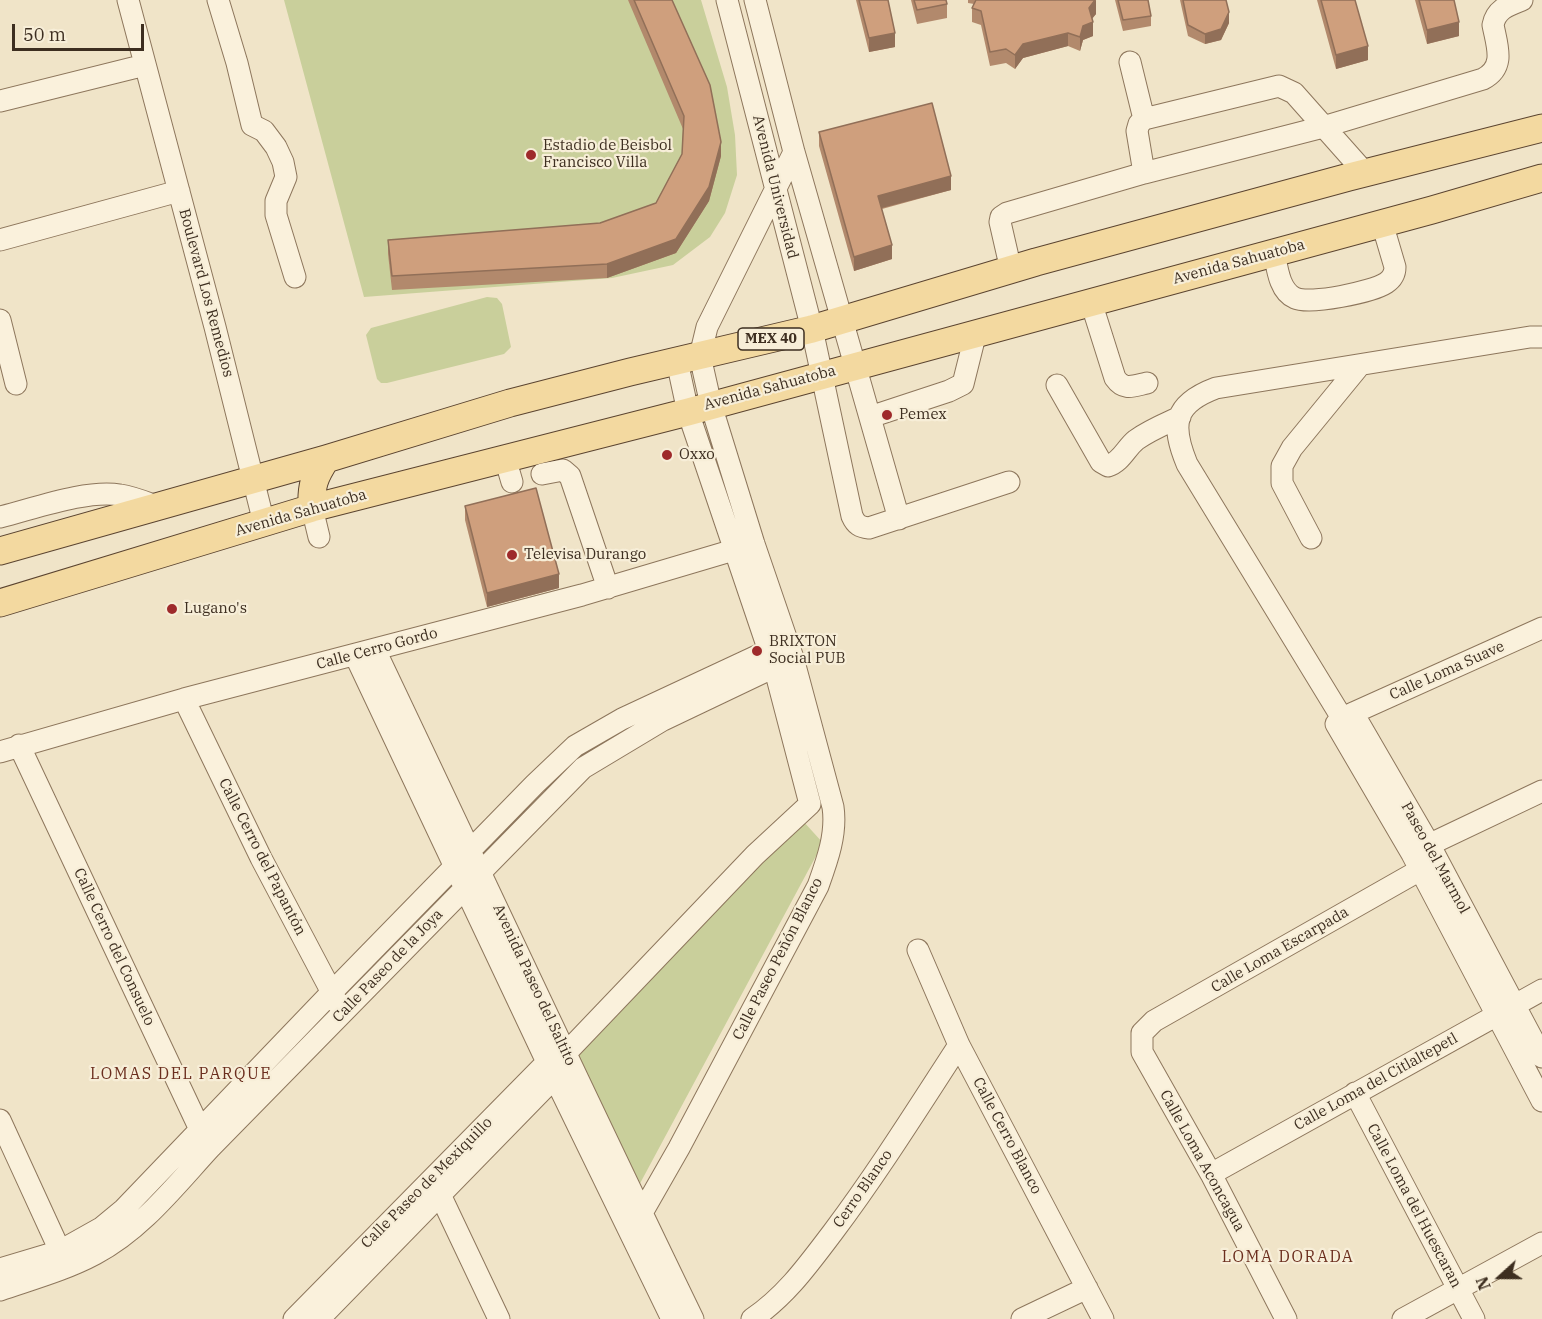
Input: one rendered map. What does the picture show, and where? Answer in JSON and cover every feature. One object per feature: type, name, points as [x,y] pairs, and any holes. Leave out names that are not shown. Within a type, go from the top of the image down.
[{"type":"main road","name":"MEX 40","points":[[0,551],[326,459],[510,403],[812,329],[1011,270],[1365,173],[1542,128]]},
{"type":"main road","name":"Avenida Sahuatoba","points":[[0,603],[312,508],[508,470],[699,408],[1542,178]]},
{"type":"main road","points":[[312,508],[312,487],[316,474],[326,459]]},
{"type":"street","name":"Boulevard Los Remedios","points":[[128,0],[264,523]]},
{"type":"street","points":[[218,0],[252,125],[264,131],[276,147],[283,162],[286,177],[276,201],[276,215],[295,277]]},
{"type":"street","name":"Avenida Universidad","points":[[727,0],[812,329],[852,516],[858,525],[869,528],[899,519],[794,152],[755,0]]},
{"type":"street","points":[[1011,270],[999,222],[1003,214],[1144,172],[1323,127],[1483,79],[1497,68],[1500,59],[1494,20],[1503,8],[1522,0]]},
{"type":"street","points":[[1130,62],[1144,119]]},
{"type":"street","points":[[0,101],[145,65]]},
{"type":"street","points":[[1144,172],[1137,131],[1144,119],[1279,86],[1294,93],[1365,173]]},
{"type":"street","points":[[699,408],[689,359],[794,152]]},
{"type":"street","points":[[0,240],[179,191]]},
{"type":"street","points":[[1274,252],[1283,287],[1294,298],[1303,300],[1336,298],[1370,290],[1387,283],[1395,273],[1382,223]]},
{"type":"street","points":[[1091,302],[1115,378],[1120,385],[1128,388],[1147,382]]},
{"type":"street","points":[[0,320],[16,384]]},
{"type":"street","points":[[870,417],[949,391],[963,384],[976,333]]},
{"type":"street","points":[[1057,385],[1101,462],[1108,466],[1115,463],[1134,441],[1156,427],[1180,417],[1187,404],[1198,395],[1216,388],[1530,337],[1542,337]]},
{"type":"street","points":[[1311,538],[1282,483],[1282,466],[1292,447],[1360,365]]},
{"type":"street","name":"Calle Paseo Peñón Blanco","points":[[699,408],[754,544],[780,654],[810,804]]},
{"type":"street","name":"Calle Paseo Peñón Blanco","points":[[631,1232],[818,886],[833,836],[833,807],[780,654],[733,550],[699,408]]},
{"type":"street","name":"Paseo del Marmol","points":[[1180,417],[1177,429],[1179,442],[1188,464],[1344,719],[1420,856],[1514,1005],[1542,1057]]},
{"type":"street","points":[[542,474],[563,470],[570,476],[608,588]]},
{"type":"street","points":[[899,519],[1009,482]]},
{"type":"street","points":[[0,517],[86,495],[104,493],[120,494],[156,506]]},
{"type":"street","points":[[312,508],[319,537]]},
{"type":"street","name":"Calle Cerro Gordo","points":[[10,748],[184,699],[608,588],[754,544]]},
{"type":"street","name":"Calle Loma Suave","points":[[1344,719],[1542,628]]},
{"type":"street","name":"Avenida Paseo del Saltito","points":[[365,652],[481,871],[631,1232],[672,1319]]},
{"type":"street","name":"Avenida Paseo del Saltito","points":[[365,652],[465,887],[642,1214],[693,1319]]},
{"type":"street","name":"Calle Paseo de la Joya","points":[[0,1290],[64,1259],[124,1209],[332,992],[575,746],[622,719],[780,654]]},
{"type":"street","name":"Calle Paseo de la Joya","points":[[0,1269],[96,1254],[125,1235],[152,1211],[210,1148],[571,779],[597,758],[780,654]]},
{"type":"street","name":"Calle Cerro del Papantón","points":[[184,699],[261,858],[343,1013]]},
{"type":"street","name":"Calle Cerro del Consuelo","points":[[10,748],[210,1148]]},
{"type":"street","name":"Calle Loma Escarpada","points":[[1142,1033],[1154,1021],[1420,856],[1542,791]]},
{"type":"street","points":[[810,804],[833,807]]},
{"type":"street","name":"Calle Paseo de Mexiquillo","points":[[294,1319],[324,1310],[437,1186],[755,855],[810,804]]},
{"type":"street","name":"Paseo del Marmol","points":[[1420,856],[1496,1015],[1542,1101]]},
{"type":"street","name":"Calle Cerro Blanco","points":[[918,950],[959,1045],[1103,1319]]},
{"type":"street","name":"Calle Loma del Citlaltepetl","points":[[1211,1174],[1542,990]]},
{"type":"street","name":"Calle Loma Aconcagua","points":[[1142,1033],[1142,1052],[1211,1174],[1286,1319]]},
{"type":"street","name":"Cerro Blanco","points":[[752,1319],[767,1309],[794,1284],[858,1199],[959,1045]]},
{"type":"street","name":"Calle Loma del Huescaran","points":[[1355,1093],[1474,1319]]},
{"type":"street","points":[[1,1126],[64,1259]]},
{"type":"street","points":[[437,1186],[500,1319]]},
{"type":"street","points":[[1404,1319],[1542,1243]]},
{"type":"street","points":[[1022,1319],[1087,1288]]},
{"type":"green space","name":"Estadio de Beisbol Francisco Villa","points":[[284,0],[701,0],[727,87],[735,135],[737,175],[725,213],[710,237],[673,265],[612,278],[364,297]]},
{"type":"green space","points":[[487,297],[497,298],[502,304],[511,347],[504,354],[387,383],[381,383],[377,379],[366,335],[371,328]]},
{"type":"green space","points":[[803,821],[823,843],[637,1189],[574,1059]]},
{"type":"building","points":[[634,0],[672,0],[710,85],[721,142],[709,187],[676,239],[607,264],[392,276],[388,240],[600,223],[656,203],[682,154],[684,116]]},
{"type":"building","points":[[859,0],[888,0],[895,33],[869,38]]},
{"type":"building","points":[[914,0],[946,0],[947,4],[917,10]]},
{"type":"building","points":[[976,0],[1095,0],[1089,8],[1093,22],[1083,26],[1080,37],[1068,33],[1023,44],[1015,55],[1006,49],[990,52],[981,11],[972,8]]},
{"type":"building","points":[[1118,0],[1148,0],[1151,16],[1123,20]]},
{"type":"building","points":[[1183,0],[1226,0],[1229,12],[1221,29],[1205,34],[1188,25]]},
{"type":"building","points":[[1321,0],[1355,0],[1368,46],[1336,55]]},
{"type":"building","points":[[1419,0],[1454,0],[1459,22],[1427,30]]},
{"type":"building","points":[[932,103],[951,176],[878,196],[892,245],[854,257],[819,132]]},
{"type":"building","name":"Televisa Durango","points":[[536,488],[559,574],[487,593],[465,506]]},
{"type":"place","name":"Estadio de Beisbol Francisco Villa","points":[[531,155]]},
{"type":"place","name":"Pemex","points":[[887,415]]},
{"type":"place","name":"Oxxo","points":[[667,455]]},
{"type":"place","name":"Televisa Durango","points":[[512,555]]},
{"type":"place","name":"Lugano's","points":[[172,609]]},
{"type":"place","name":"BRIXTON Social PUB","points":[[757,651]]},
{"type":"district","name":"LOMAS DEL PARQUE","points":[[181,1074]]},
{"type":"district","name":"LOMA DORADA","points":[[1288,1257]]}]
